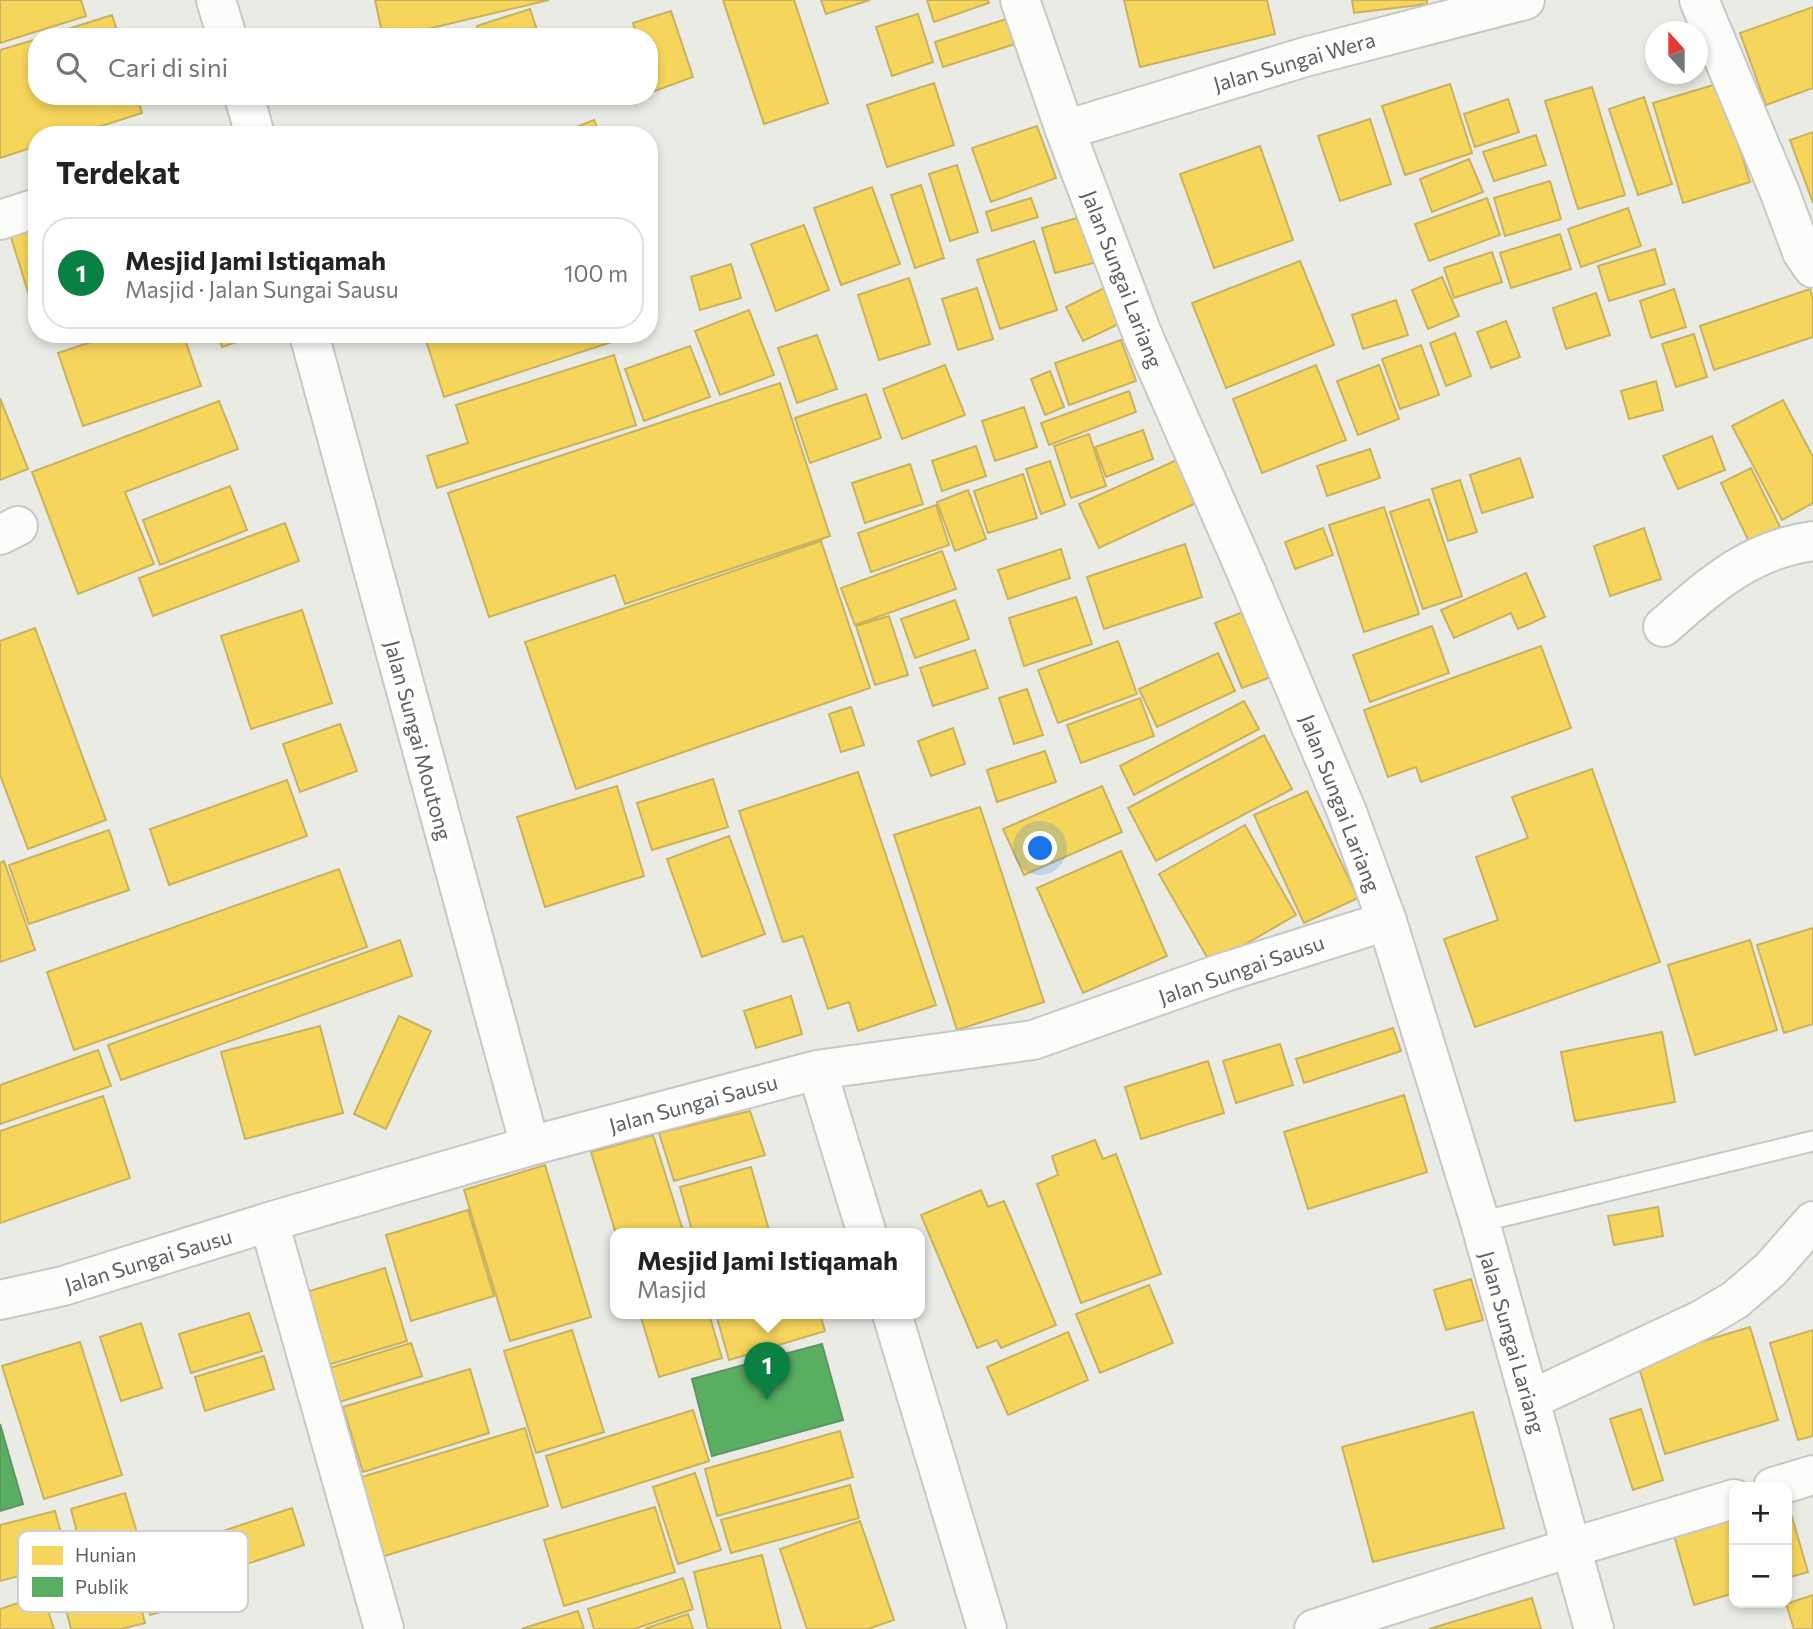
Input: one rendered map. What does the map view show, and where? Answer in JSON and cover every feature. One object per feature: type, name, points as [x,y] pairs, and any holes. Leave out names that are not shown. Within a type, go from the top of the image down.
[{"type":"street","points":[[216,0],[224,28]]},
{"type":"street","name":"Jalan Sungai Lariang","points":[[1020,0],[1065,130],[1143,337],[1247,571],[1337,786],[1387,921],[1480,1222],[1594,1629]]},
{"type":"street","name":"Jalan Sungai Wera","points":[[1065,130],[1317,53],[1525,0]]},
{"type":"street","points":[[1699,0],[1802,252],[1813,268]]},
{"type":"street","points":[[247,105],[252,126]]},
{"type":"street","points":[[0,220],[28,211]]},
{"type":"street","name":"Jalan Sungai Moutong","points":[[311,343],[530,1146]]},
{"type":"street","points":[[1663,627],[1732,569],[1766,552],[1813,541]]},
{"type":"street","name":"Jalan Sungai Sausu","points":[[0,1300],[63,1286],[269,1222],[530,1146],[817,1070],[1033,1040],[1225,972],[1387,921]]},
{"type":"street","points":[[817,1070],[865,1228]]},
{"type":"street","points":[[1530,1400],[1701,1320],[1735,1300],[1771,1269],[1813,1221]]},
{"type":"street","points":[[269,1222],[384,1629]]},
{"type":"street","points":[[894,1319],[988,1629]]},
{"type":"street","points":[[1790,1482],[1813,1475]]},
{"type":"street","points":[[1314,1629],[1729,1500]]},
{"type":"lane","points":[[1480,1222],[1813,1141]]},
{"type":"building: Hunian","points":[[0,0],[81,0],[86,16],[48,28],[28,28],[28,34],[0,43]]},
{"type":"building: Hunian","points":[[375,0],[549,0],[432,28],[381,28]]},
{"type":"building: Hunian","points":[[723,0],[794,0],[828,103],[764,124]]},
{"type":"building: Hunian","points":[[821,0],[870,0],[826,14]]},
{"type":"building: Hunian","points":[[927,0],[988,0],[989,3],[934,22]]},
{"type":"building: Hunian","points":[[1124,0],[1267,0],[1275,34],[1140,67]]},
{"type":"building: Hunian","points":[[1352,0],[1427,0],[1427,4],[1354,13]]},
{"type":"building: Hunian","points":[[1813,7],[1813,88],[1766,105],[1740,33]]},
{"type":"building: Hunian","points":[[530,9],[536,28],[478,28]]},
{"type":"building: Hunian","points":[[671,11],[693,77],[658,90],[658,28],[634,28],[633,23]]},
{"type":"building: Hunian","points":[[918,14],[933,62],[892,76],[876,27]]},
{"type":"building: Hunian","points":[[112,15],[116,28],[71,28]]},
{"type":"building: Hunian","points":[[1006,19],[1015,44],[943,67],[935,42]]},
{"type":"building: Hunian","points":[[28,42],[28,105],[140,105],[142,113],[101,126],[28,126],[28,149],[0,158],[0,50]]},
{"type":"building: Hunian","points":[[934,83],[954,145],[887,167],[867,105]]},
{"type":"building: Hunian","points":[[1720,83],[1750,182],[1683,203],[1653,103]]},
{"type":"building: Hunian","points":[[1450,84],[1472,153],[1405,175],[1382,106]]},
{"type":"building: Hunian","points":[[1592,87],[1625,195],[1578,209],[1545,101]]},
{"type":"building: Hunian","points":[[1644,97],[1672,184],[1638,195],[1609,109]]},
{"type":"building: Hunian","points":[[1508,99],[1519,132],[1475,147],[1464,114]]},
{"type":"building: Hunian","points":[[1370,119],[1391,184],[1340,201],[1318,136]]},
{"type":"building: Hunian","points":[[594,120],[596,126],[579,126]]},
{"type":"building: Hunian","points":[[1037,126],[1056,178],[991,202],[972,148]]},
{"type":"building: Hunian","points":[[1813,132],[1813,203],[1790,140]]},
{"type":"building: Hunian","points":[[1536,135],[1546,165],[1494,181],[1483,152]]},
{"type":"building: Hunian","points":[[1260,146],[1293,240],[1214,268],[1180,174]]},
{"type":"building: Hunian","points":[[1469,159],[1483,192],[1432,212],[1420,179]]},
{"type":"building: Hunian","points":[[957,165],[978,232],[950,241],[929,174]]},
{"type":"building: Hunian","points":[[1550,181],[1561,219],[1505,236],[1494,198]]},
{"type":"building: Hunian","points":[[921,185],[944,258],[915,268],[891,195]]},
{"type":"building: Hunian","points":[[872,187],[900,264],[841,285],[814,208]]},
{"type":"building: Hunian","points":[[1031,198],[1038,217],[992,231],[986,212]]},
{"type":"building: Hunian","points":[[1487,198],[1500,235],[1429,261],[1415,224]]},
{"type":"building: Hunian","points":[[1628,208],[1641,246],[1581,267],[1568,229]]},
{"type":"building: Hunian","points":[[1084,216],[1097,262],[1055,273],[1042,228]]},
{"type":"building: Hunian","points":[[804,225],[829,290],[776,311],[751,244]]},
{"type":"building: Hunian","points":[[28,229],[28,292],[10,234]]},
{"type":"building: Hunian","points":[[1560,234],[1571,269],[1511,288],[1500,253]]},
{"type":"building: Hunian","points":[[1034,241],[1057,310],[1000,329],[977,260]]},
{"type":"building: Hunian","points":[[1655,249],[1665,284],[1609,301],[1598,266]]},
{"type":"building: Hunian","points":[[1492,252],[1502,282],[1454,298],[1444,268]]},
{"type":"building: Hunian","points":[[1300,261],[1334,345],[1226,388],[1192,303]]},
{"type":"building: Hunian","points":[[731,264],[741,298],[700,310],[691,277]]},
{"type":"building: Hunian","points":[[1442,277],[1459,316],[1428,329],[1412,290]]},
{"type":"building: Hunian","points":[[909,278],[930,344],[879,360],[858,295]]},
{"type":"building: Hunian","points":[[1106,287],[1123,322],[1083,341],[1066,307]]},
{"type":"building: Hunian","points":[[977,288],[993,339],[958,350],[942,299]]},
{"type":"building: Hunian","points":[[1674,289],[1686,327],[1651,338],[1640,301]]},
{"type":"building: Hunian","points":[[1810,289],[1813,299],[1813,337],[1714,370],[1700,326]]},
{"type":"building: Hunian","points":[[1596,293],[1610,335],[1566,349],[1553,308]]},
{"type":"building: Hunian","points":[[1396,300],[1408,335],[1363,349],[1352,315]]},
{"type":"building: Hunian","points":[[749,310],[774,375],[720,395],[695,331]]},
{"type":"building: Hunian","points":[[1506,321],[1520,357],[1491,368],[1477,332]]},
{"type":"building: Hunian","points":[[1455,333],[1471,376],[1446,386],[1430,343]]},
{"type":"building: Hunian","points":[[1694,334],[1707,377],[1676,387],[1662,344]]},
{"type":"building: Hunian","points":[[817,335],[837,389],[797,403],[778,348]]},
{"type":"building: Hunian","points":[[1121,340],[1136,381],[1069,405],[1055,363]]},
{"type":"building: Hunian","points":[[88,343],[186,343],[201,386],[83,426],[58,353]]},
{"type":"building: Hunian","points":[[427,343],[609,343],[444,397]]},
{"type":"building: Hunian","points":[[1421,345],[1439,395],[1400,409],[1382,359]]},
{"type":"building: Hunian","points":[[690,346],[710,397],[644,421],[625,369]]},
{"type":"building: Hunian","points":[[614,355],[636,425],[437,488],[427,456],[468,443],[456,405]]},
{"type":"building: Hunian","points":[[945,365],[965,415],[902,439],[883,389]]},
{"type":"building: Hunian","points":[[1316,365],[1346,440],[1262,473],[1233,399]]},
{"type":"building: Hunian","points":[[1379,365],[1399,419],[1358,435],[1337,381]]},
{"type":"building: Hunian","points":[[1050,371],[1064,407],[1045,415],[1031,379]]},
{"type":"building: Hunian","points":[[1656,381],[1663,410],[1629,419],[1621,391]]},
{"type":"building: Hunian","points":[[780,383],[830,536],[625,604],[615,575],[489,617],[448,493]]},
{"type":"building: Hunian","points":[[1129,391],[1136,412],[1049,445],[1041,423]]},
{"type":"building: Hunian","points":[[866,394],[881,438],[810,463],[795,418]]},
{"type":"building: Hunian","points":[[0,398],[28,469],[0,480]]},
{"type":"building: Hunian","points":[[1783,400],[1813,457],[1813,503],[1782,520],[1732,426]]},
{"type":"building: Hunian","points":[[219,401],[238,449],[125,492],[154,564],[78,594],[32,472]]},
{"type":"building: Hunian","points":[[1024,407],[1037,447],[995,461],[982,421]]},
{"type":"building: Hunian","points":[[1143,430],[1153,459],[1106,477],[1095,447]]},
{"type":"building: Hunian","points":[[1089,434],[1106,486],[1071,498],[1054,446]]},
{"type":"building: Hunian","points":[[1712,436],[1725,470],[1678,489],[1663,456]]},
{"type":"building: Hunian","points":[[976,446],[986,476],[942,491],[932,461]]},
{"type":"building: Hunian","points":[[1370,449],[1380,478],[1327,496],[1317,466]]},
{"type":"building: Hunian","points":[[1520,458],[1533,497],[1482,513],[1470,475]]},
{"type":"building: Hunian","points":[[1179,459],[1198,502],[1099,548],[1079,504]]},
{"type":"building: Hunian","points":[[1050,461],[1065,505],[1041,514],[1026,469]]},
{"type":"building: Hunian","points":[[910,464],[923,504],[865,523],[852,483]]},
{"type":"building: Hunian","points":[[1751,468],[1783,533],[1752,548],[1721,483]]},
{"type":"building: Hunian","points":[[1023,474],[1037,518],[988,533],[974,491]]},
{"type":"building: Hunian","points":[[1460,480],[1477,532],[1448,541],[1432,489]]},
{"type":"building: Hunian","points":[[230,486],[247,530],[160,565],[143,520]]},
{"type":"building: Hunian","points":[[968,490],[986,539],[955,551],[937,502]]},
{"type":"building: Hunian","points":[[1429,499],[1462,596],[1423,609],[1390,512]]},
{"type":"building: Hunian","points":[[936,505],[949,545],[871,572],[858,533]]},
{"type":"building: Hunian","points":[[1384,507],[1419,614],[1364,632],[1329,525]]},
{"type":"building: Hunian","points":[[285,523],[299,561],[153,616],[139,578]]},
{"type":"building: Hunian","points":[[1323,528],[1333,555],[1295,569],[1285,542]]},
{"type":"building: Hunian","points":[[1644,528],[1661,579],[1610,596],[1594,546]]},
{"type":"building: Hunian","points":[[821,541],[870,688],[576,789],[525,642]]},
{"type":"building: Hunian","points":[[1185,544],[1202,597],[1104,629],[1087,577]]},
{"type":"building: Hunian","points":[[1061,549],[1070,578],[1008,599],[998,570]]},
{"type":"building: Hunian","points":[[942,551],[956,589],[855,625],[841,588]]},
{"type":"building: Hunian","points":[[1526,573],[1545,617],[1518,629],[1511,613],[1454,638],[1441,610]]},
{"type":"building: Hunian","points":[[1076,597],[1092,644],[1024,666],[1009,618]]},
{"type":"building: Hunian","points":[[955,600],[969,639],[915,658],[901,619]]},
{"type":"building: Hunian","points":[[1253,608],[1279,674],[1242,688],[1215,623]]},
{"type":"building: Hunian","points":[[302,610],[332,703],[251,729],[221,636]]},
{"type":"building: Hunian","points":[[889,616],[908,675],[875,685],[856,626]]},
{"type":"building: Hunian","points":[[1432,626],[1449,673],[1370,702],[1353,655]]},
{"type":"building: Hunian","points":[[35,628],[106,820],[28,849],[0,775],[0,641]]},
{"type":"building: Hunian","points":[[1118,641],[1137,694],[1058,723],[1038,670]]},
{"type":"building: Hunian","points":[[1541,646],[1571,728],[1421,782],[1416,767],[1388,777],[1364,710]]},
{"type":"building: Hunian","points":[[975,650],[988,688],[933,706],[920,668]]},
{"type":"building: Hunian","points":[[1218,653],[1235,691],[1157,727],[1139,689]]},
{"type":"building: Hunian","points":[[1027,689],[1043,735],[1014,744],[999,698]]},
{"type":"building: Hunian","points":[[1140,698],[1154,736],[1081,763],[1067,725]]},
{"type":"building: Hunian","points":[[1244,701],[1259,729],[1134,795],[1120,766]]},
{"type":"building: Hunian","points":[[851,707],[864,745],[841,752],[829,714]]},
{"type":"building: Hunian","points":[[340,724],[357,771],[300,792],[283,744]]},
{"type":"building: Hunian","points":[[953,728],[965,764],[931,776],[918,741]]},
{"type":"building: Hunian","points":[[1264,735],[1292,789],[1156,861],[1128,808]]},
{"type":"building: Hunian","points":[[1045,751],[1056,782],[997,802],[987,770]]},
{"type":"building: Hunian","points":[[1592,769],[1660,962],[1475,1027],[1444,939],[1498,920],[1476,857],[1528,838],[1512,797]]},
{"type":"building: Hunian","points":[[858,772],[936,1005],[858,1031],[849,1002],[828,1009],[803,936],[783,942],[739,811]]},
{"type":"building: Hunian","points":[[713,779],[728,827],[652,850],[637,803]]},
{"type":"building: Hunian","points":[[287,780],[307,836],[169,885],[150,829]]},
{"type":"building: Hunian","points":[[617,786],[644,876],[545,907],[517,817]]},
{"type":"building: Hunian","points":[[1102,786],[1122,832],[1024,875],[1003,829]]},
{"type":"building: Hunian","points":[[1307,791],[1358,898],[1304,923],[1254,815]]},
{"type":"building: Hunian","points":[[980,807],[1044,1002],[957,1030],[894,835]]},
{"type":"building: Hunian","points":[[1245,825],[1296,915],[1211,964],[1159,874]]},
{"type":"building: Hunian","points":[[109,830],[129,890],[29,924],[9,865]]},
{"type":"building: Hunian","points":[[729,836],[765,934],[702,957],[667,859]]},
{"type":"building: Hunian","points":[[1121,851],[1167,956],[1083,993],[1037,888]]},
{"type":"building: Hunian","points":[[4,861],[35,950],[0,962],[0,863]]},
{"type":"building: Hunian","points":[[339,869],[367,947],[74,1050],[47,972]]},
{"type":"building: Hunian","points":[[1813,928],[1813,1024],[1784,1033],[1757,945]]},
{"type":"building: Hunian","points":[[400,940],[412,976],[121,1080],[108,1045]]},
{"type":"building: Hunian","points":[[1750,940],[1777,1030],[1695,1055],[1668,965]]},
{"type":"building: Hunian","points":[[791,996],[802,1034],[756,1048],[744,1011]]},
{"type":"building: Hunian","points":[[399,1016],[431,1031],[386,1129],[354,1114]]},
{"type":"building: Hunian","points":[[320,1026],[343,1113],[245,1139],[221,1052]]},
{"type":"building: Hunian","points":[[1393,1028],[1401,1051],[1304,1083],[1296,1059]]},
{"type":"building: Hunian","points":[[1662,1032],[1675,1102],[1575,1121],[1561,1052]]},
{"type":"building: Hunian","points":[[1280,1044],[1293,1085],[1236,1103],[1223,1061]]},
{"type":"building: Hunian","points":[[98,1050],[111,1086],[0,1124],[0,1085]]},
{"type":"building: Hunian","points":[[1208,1061],[1224,1113],[1141,1139],[1125,1087]]},
{"type":"building: Hunian","points":[[1404,1095],[1427,1172],[1308,1209],[1284,1132]]},
{"type":"building: Hunian","points":[[103,1096],[130,1178],[0,1223],[0,1131]]},
{"type":"building: Hunian","points":[[750,1111],[765,1155],[674,1181],[659,1133]]},
{"type":"building: Hunian","points":[[653,1135],[682,1228],[614,1228],[591,1152]]},
{"type":"building: Hunian","points":[[1095,1140],[1103,1159],[1116,1154],[1161,1274],[1081,1303],[1037,1184],[1058,1175],[1052,1156]]},
{"type":"building: Hunian","points":[[545,1165],[591,1317],[510,1341],[464,1190]]},
{"type":"building: Hunian","points":[[751,1167],[768,1228],[691,1228],[680,1187]]},
{"type":"building: Hunian","points":[[981,1190],[988,1207],[1004,1201],[1056,1325],[1001,1348],[997,1340],[977,1348],[921,1215]]},
{"type":"building: Hunian","points":[[1658,1207],[1663,1236],[1614,1245],[1608,1216]]},
{"type":"building: Hunian","points":[[468,1210],[494,1296],[411,1321],[386,1235]]},
{"type":"building: Hunian","points":[[385,1268],[407,1341],[321,1367],[300,1294]]},
{"type":"building: Hunian","points":[[1471,1279],[1483,1320],[1446,1330],[1434,1290]]},
{"type":"building: Hunian","points":[[1149,1285],[1173,1343],[1100,1373],[1076,1314]]},
{"type":"building: Hunian","points":[[249,1313],[262,1351],[191,1373],[179,1334]]},
{"type":"building: Hunian","points":[[642,1319],[710,1319],[722,1358],[659,1377]]},
{"type":"building: Hunian","points":[[717,1319],[821,1319],[825,1331],[729,1360]]},
{"type":"building: Hunian","points":[[141,1323],[162,1388],[121,1401],[100,1337]]},
{"type":"building: Hunian","points":[[1750,1327],[1778,1420],[1665,1454],[1637,1361]]},
{"type":"building: Hunian","points":[[572,1330],[604,1432],[536,1453],[504,1351]]},
{"type":"building: Hunian","points":[[1813,1330],[1813,1436],[1798,1440],[1770,1343]]},
{"type":"building: Hunian","points":[[1068,1332],[1088,1380],[1008,1415],[987,1367]]},
{"type":"building: Hunian","points":[[80,1342],[122,1475],[44,1499],[2,1366]]},
{"type":"building: Hunian","points":[[411,1343],[422,1376],[333,1404],[323,1370]]},
{"type":"building: Hunian","points":[[264,1356],[274,1389],[205,1411],[195,1377]]},
{"type":"building: Hunian","points":[[470,1369],[489,1433],[363,1472],[343,1407]]},
{"type":"building: Hunian","points":[[1641,1409],[1663,1480],[1633,1490],[1610,1419]]},
{"type":"building: Hunian","points":[[693,1410],[709,1461],[562,1508],[546,1456]]},
{"type":"building: Hunian","points":[[1473,1412],[1504,1528],[1373,1562],[1342,1447]]},
{"type":"building: Hunian","points":[[525,1428],[548,1506],[378,1558],[355,1479]]},
{"type":"building: Hunian","points":[[840,1431],[853,1477],[717,1516],[705,1469]]},
{"type":"building: Hunian","points":[[695,1473],[721,1550],[678,1564],[653,1487]]},
{"type":"building: Hunian","points":[[850,1485],[859,1518],[731,1553],[721,1520]]},
{"type":"building: Hunian","points":[[125,1493],[136,1531],[77,1531],[71,1509]]},
{"type":"building: Hunian","points":[[655,1507],[675,1572],[564,1606],[544,1540]]},
{"type":"building: Hunian","points":[[292,1508],[304,1545],[248,1564],[248,1531],[223,1531]]},
{"type":"building: Hunian","points":[[55,1511],[60,1531],[18,1531],[18,1576],[0,1581],[0,1525]]},
{"type":"building: Hunian","points":[[1729,1515],[1729,1594],[1694,1605],[1673,1532]]},
{"type":"building: Hunian","points":[[1792,1517],[1808,1572],[1792,1577]]},
{"type":"building: Hunian","points":[[860,1521],[894,1620],[868,1629],[807,1629],[780,1549]]},
{"type":"building: Hunian","points":[[762,1555],[781,1629],[708,1629],[694,1572]]},
{"type":"building: Hunian","points":[[683,1578],[693,1609],[634,1629],[594,1629],[588,1609]]},
{"type":"building: Hunian","points":[[1813,1595],[1813,1629],[1794,1629],[1787,1608],[1792,1608],[1792,1602]]},
{"type":"building: Hunian","points":[[1532,1598],[1541,1629],[1429,1629]]},
{"type":"building: Hunian","points":[[18,1603],[18,1612],[48,1612],[54,1629],[0,1629],[0,1609]]},
{"type":"building: Hunian","points":[[578,1611],[584,1629],[521,1629]]},
{"type":"building: Hunian","points":[[67,1612],[142,1612],[145,1623],[121,1629],[71,1629]]},
{"type":"building: Hunian","points":[[688,1614],[693,1629],[644,1629]]},
{"type":"building: Publik","points":[[822,1344],[843,1420],[712,1456],[692,1379]]},
{"type":"building: Publik","points":[[0,1424],[23,1504],[0,1511]]},
{"type":"place","name":"Mesjid Jami Istiqamah","points":[[767,1400]]}]
